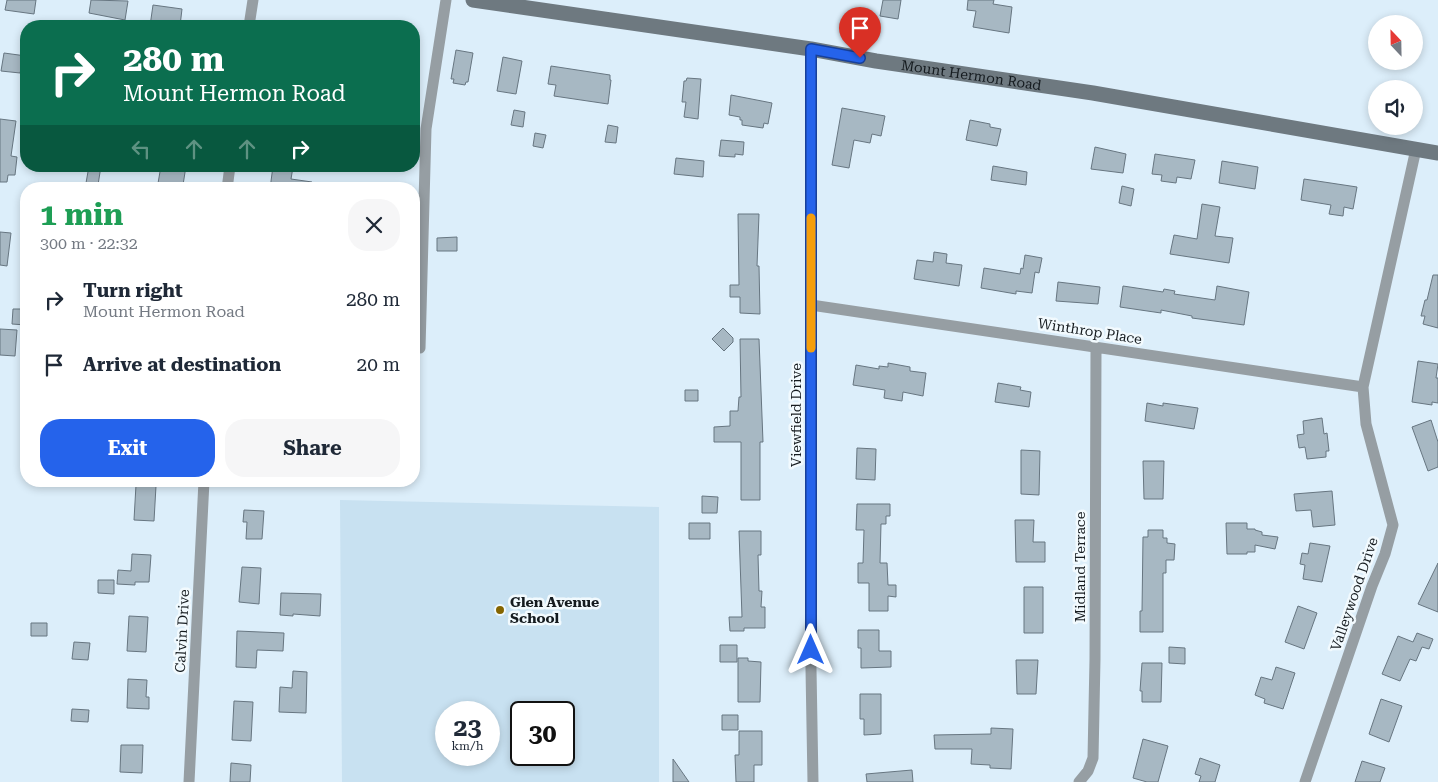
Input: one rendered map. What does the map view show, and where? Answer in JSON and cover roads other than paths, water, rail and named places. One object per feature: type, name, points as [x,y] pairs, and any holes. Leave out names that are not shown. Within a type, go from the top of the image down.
[{"type":"main road","name":"Mount Hermon Road","points":[[473,0],[811,49],[876,61],[1112,96],[1438,152]]},
{"type":"street","points":[[250,20],[253,0]]},
{"type":"street","points":[[420,348],[426,129],[446,0]]},
{"type":"street","name":"Viewfield Drive","points":[[811,49],[811,660],[813,782]]},
{"type":"street","name":"Valleywood Drive","points":[[1305,782],[1372,586],[1385,554],[1393,525],[1366,424],[1363,387],[1416,149]]},
{"type":"street","name":"Winthrop Place","points":[[812,305],[1045,338],[1096,348],[1363,387]]},
{"type":"street","name":"Midland Terrace","points":[[1079,782],[1088,771],[1093,758],[1096,348]]},
{"type":"street","name":"Calvin Drive","points":[[189,782],[204,487]]},
{"type":"place","name":"Glen Avenue School","points":[[500,610]]}]
